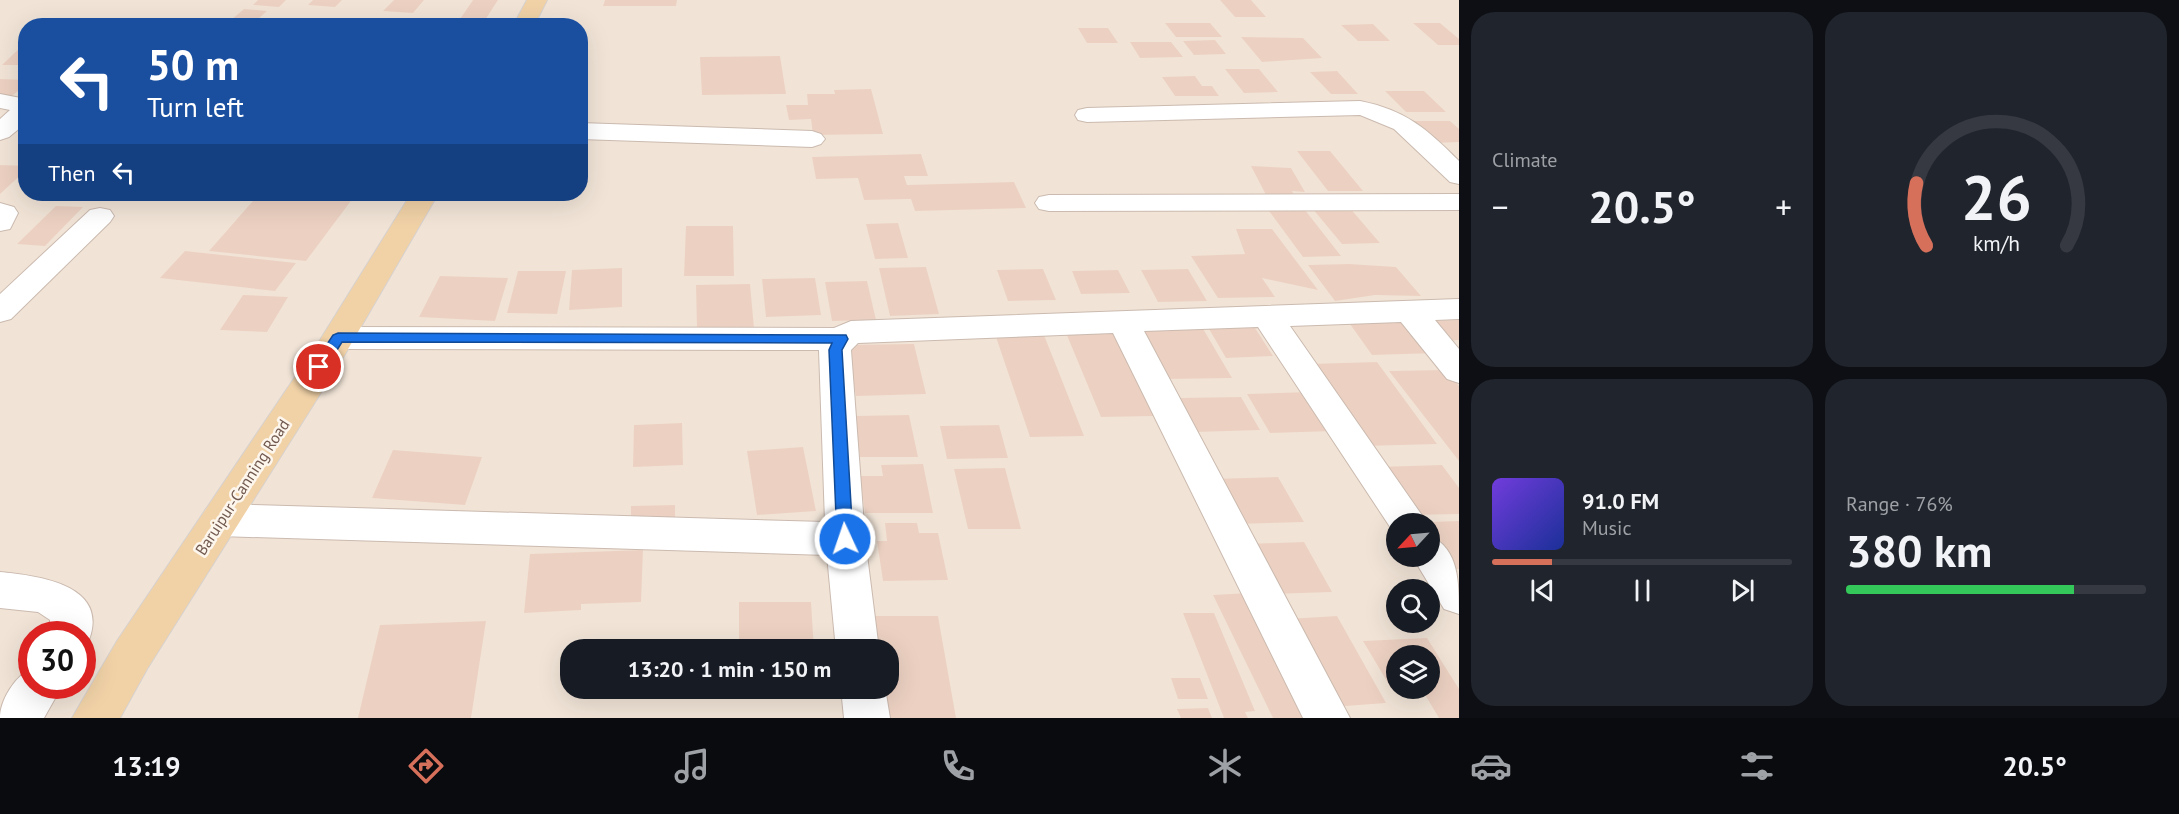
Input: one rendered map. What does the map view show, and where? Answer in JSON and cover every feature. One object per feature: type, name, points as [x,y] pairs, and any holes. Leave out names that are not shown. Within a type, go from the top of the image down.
[{"type":"main road","points":[[527,18],[537,0]]},
{"type":"main road","name":"Baruipur-Canning Road","points":[[95,718],[132,655],[338,338],[420,201]]},
{"type":"street","points":[[0,101],[18,105]]},
{"type":"street","points":[[1087,115],[1360,108],[1379,110],[1399,119],[1459,176]]},
{"type":"street","points":[[0,132],[18,117]]},
{"type":"street","points":[[588,131],[812,139]]},
{"type":"street","points":[[1049,203],[1459,202]]},
{"type":"street","points":[[0,211],[5,217],[0,223]]},
{"type":"street","points":[[0,312],[100,216]]},
{"type":"street","points":[[338,338],[841,339],[862,330],[1459,309]]},
{"type":"street","points":[[1409,310],[1459,371]]},
{"type":"street","points":[[1267,316],[1401,513]]},
{"type":"street","points":[[1123,321],[1327,718]]},
{"type":"street","points":[[841,339],[836,350],[845,539],[857,639]]},
{"type":"street","points":[[220,520],[845,539]]},
{"type":"street","points":[[1439,567],[1459,596]]},
{"type":"street","points":[[0,590],[47,597],[66,605],[74,621]]},
{"type":"street","points":[[18,718],[31,699]]},
{"type":"street","points":[[864,699],[867,718]]},
{"type":"shaded area","points":[[0,0],[1459,0],[1459,718],[0,718]]},
{"type":"building","points":[[258,0],[286,0],[279,7],[253,5]]},
{"type":"building","points":[[313,0],[342,0],[335,7],[308,5]]},
{"type":"building","points":[[394,0],[424,0],[413,13],[383,11]]},
{"type":"building","points":[[473,0],[498,0],[486,18],[461,18]]},
{"type":"building","points":[[605,0],[677,0],[676,6],[603,6]]},
{"type":"building","points":[[1220,0],[1251,0],[1266,17],[1235,17]]},
{"type":"building","points":[[244,9],[267,11],[259,18],[233,18]]},
{"type":"building","points":[[1165,23],[1210,23],[1222,37],[1176,37]]},
{"type":"building","points":[[1413,23],[1440,23],[1459,39],[1459,45],[1438,45]]},
{"type":"building","points":[[1373,24],[1390,41],[1358,41],[1341,25]]},
{"type":"building","points":[[1078,28],[1108,28],[1118,43],[1087,43]]},
{"type":"building","points":[[1241,37],[1303,38],[1322,58],[1262,62]]},
{"type":"building","points":[[1215,40],[1226,54],[1194,55],[1183,41]]},
{"type":"building","points":[[1130,42],[1171,42],[1183,57],[1140,58]]},
{"type":"building","points":[[18,50],[18,65],[2,65]]},
{"type":"building","points":[[780,56],[786,94],[702,95],[700,57]]},
{"type":"building","points":[[1225,69],[1259,69],[1278,92],[1244,93]]},
{"type":"building","points":[[1337,71],[1358,94],[1331,94],[1310,72]]},
{"type":"building","points":[[1195,76],[1202,86],[1212,86],[1219,96],[1175,96],[1162,77]]},
{"type":"building","points":[[0,79],[18,80],[18,91],[9,98],[0,98]]},
{"type":"building","points":[[871,89],[883,134],[813,135],[811,119],[789,120],[786,105],[808,105],[807,94],[835,94],[834,90]]},
{"type":"building","points":[[1385,91],[1424,91],[1446,112],[1406,112]]},
{"type":"building","points":[[1413,121],[1450,121],[1459,129],[1459,142],[1434,143]]},
{"type":"building","points":[[1297,151],[1330,151],[1363,191],[1328,191]]},
{"type":"building","points":[[921,154],[928,176],[904,176],[907,185],[1014,182],[1026,208],[915,211],[911,199],[864,200],[858,178],[816,179],[812,157]]},
{"type":"building","points":[[0,165],[18,166],[18,177],[0,194]]},
{"type":"building","points":[[1251,166],[1291,168],[1305,192],[1292,191],[1295,196],[1266,195]]},
{"type":"building","points":[[253,201],[351,201],[306,261],[209,251]]},
{"type":"building","points":[[56,206],[83,207],[45,246],[17,244]]},
{"type":"building","points":[[1349,207],[1380,243],[1342,244],[1312,208]]},
{"type":"building","points":[[1305,210],[1341,256],[1303,257],[1269,211]]},
{"type":"building","points":[[898,223],[908,258],[875,259],[866,224]]},
{"type":"building","points":[[686,226],[733,226],[734,276],[684,276]]},
{"type":"building","points":[[1236,229],[1272,229],[1318,290],[1262,278],[1275,297],[1218,298],[1191,256],[1245,254]]},
{"type":"building","points":[[185,251],[296,263],[275,291],[160,278]]},
{"type":"building","points":[[1349,264],[1396,267],[1421,296],[1375,295],[1335,301],[1308,265]]},
{"type":"building","points":[[926,267],[939,314],[890,316],[879,268]]},
{"type":"building","points":[[622,268],[622,307],[569,310],[572,270]]},
{"type":"building","points":[[1043,269],[1056,300],[1008,301],[997,270]]},
{"type":"building","points":[[1188,269],[1207,301],[1158,302],[1141,270]]},
{"type":"building","points":[[1118,270],[1130,293],[1081,294],[1072,271]]},
{"type":"building","points":[[518,271],[566,271],[557,314],[507,313]]},
{"type":"building","points":[[440,276],[508,278],[495,321],[419,317]]},
{"type":"building","points":[[815,278],[821,315],[766,317],[762,279]]},
{"type":"building","points":[[867,281],[876,320],[832,321],[825,282]]},
{"type":"building","points":[[750,284],[754,328],[697,329],[696,285]]},
{"type":"building","points":[[243,295],[288,297],[267,332],[220,330]]},
{"type":"building","points":[[1459,320],[1459,340],[1442,341],[1425,321]]},
{"type":"building","points":[[1412,322],[1437,353],[1372,355],[1350,324]]},
{"type":"building","points":[[1202,327],[1232,378],[1167,379],[1141,328]]},
{"type":"building","points":[[1255,328],[1273,356],[1226,358],[1209,329]]},
{"type":"building","points":[[1114,332],[1154,416],[1101,417],[1066,333]]},
{"type":"building","points":[[1044,335],[1084,436],[1030,437],[996,337]]},
{"type":"building","points":[[914,344],[926,394],[856,396],[847,345]]},
{"type":"building","points":[[1377,362],[1437,444],[1364,446],[1309,364]]},
{"type":"building","points":[[1446,370],[1459,386],[1459,461],[1389,371]]},
{"type":"building","points":[[1309,392],[1334,431],[1270,433],[1247,394]]},
{"type":"building","points":[[1241,397],[1260,430],[1196,432],[1178,398]]},
{"type":"building","points":[[909,415],[918,457],[860,457],[854,416]]},
{"type":"building","points":[[682,423],[683,465],[633,467],[634,425]]},
{"type":"building","points":[[999,425],[1008,458],[947,459],[940,426]]},
{"type":"building","points":[[803,447],[816,511],[757,515],[747,451]]},
{"type":"building","points":[[393,450],[482,457],[465,505],[372,498]]},
{"type":"building","points":[[923,464],[933,513],[865,513],[860,476],[883,476],[881,465]]},
{"type":"building","points":[[1442,465],[1459,488],[1459,514],[1409,513],[1377,467]]},
{"type":"building","points":[[1005,468],[1021,529],[968,529],[954,469]]},
{"type":"building","points":[[1278,477],[1304,522],[1234,524],[1211,479]]},
{"type":"building","points":[[675,505],[675,532],[631,533],[631,506]]},
{"type":"building","points":[[1459,521],[1459,569],[1448,569],[1440,557],[1440,522]]},
{"type":"building","points":[[885,523],[917,523],[919,533],[938,533],[948,580],[883,581],[877,541],[887,541]]},
{"type":"building","points":[[1304,542],[1332,592],[1272,594],[1247,544]]},
{"type":"building","points":[[643,550],[641,602],[581,604],[581,610],[524,613],[530,554]]},
{"type":"building","points":[[1249,593],[1314,718],[1273,718],[1213,595]]},
{"type":"building","points":[[739,602],[811,602],[813,639],[739,639]]},
{"type":"building","points":[[1183,613],[1214,613],[1255,711],[1245,712],[1248,718],[1224,718]]},
{"type":"building","points":[[875,616],[938,616],[956,718],[889,718],[886,699],[899,699],[899,639],[878,639]]},
{"type":"building","points":[[1337,616],[1386,703],[1332,707],[1286,619]]},
{"type":"building","points":[[486,621],[471,718],[358,718],[380,625]]},
{"type":"building","points":[[1427,638],[1431,645],[1386,645],[1386,680],[1363,641]]},
{"type":"building","points":[[1440,659],[1459,689],[1459,718],[1439,718],[1428,699],[1440,699]]},
{"type":"building","points":[[1171,678],[1200,678],[1208,699],[1178,699]]},
{"type":"building","points":[[1208,708],[1212,718],[1181,718],[1177,709]]},
{"type":"route","points":[[319,367],[338,338],[841,339],[836,350],[845,539]]}]
